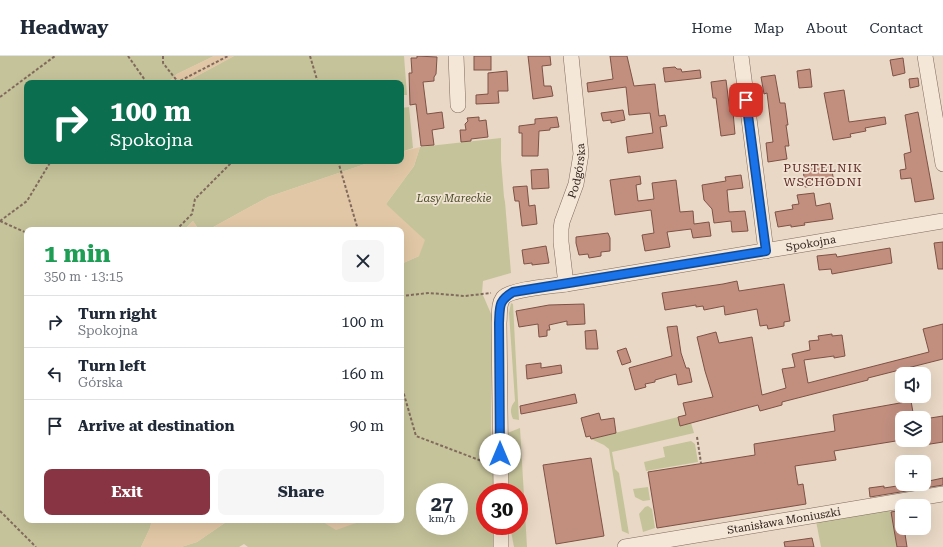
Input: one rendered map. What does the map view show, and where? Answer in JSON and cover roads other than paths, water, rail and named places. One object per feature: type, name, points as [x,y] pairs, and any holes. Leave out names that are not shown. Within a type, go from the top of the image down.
[{"type":"street","points":[[456,56],[458,105]]},
{"type":"street","name":"Podgórska","points":[[566,284],[561,230],[562,222],[576,184],[581,154],[571,56]]},
{"type":"street","points":[[740,56],[766,251]]},
{"type":"street","points":[[925,56],[943,164]]},
{"type":"street","name":"Spokojna","points":[[500,483],[500,306],[508,295],[943,221]]},
{"type":"street","name":"Stanisława Moniuszki","points":[[625,547],[943,494]]},
{"type":"street","points":[[501,535],[501,547]]},
{"type":"district","name":"PUSTELNIK WSCHODNI","points":[[823,175]]},
{"type":"park label","name":"Lasy Mareckie","points":[[454,198]]}]
